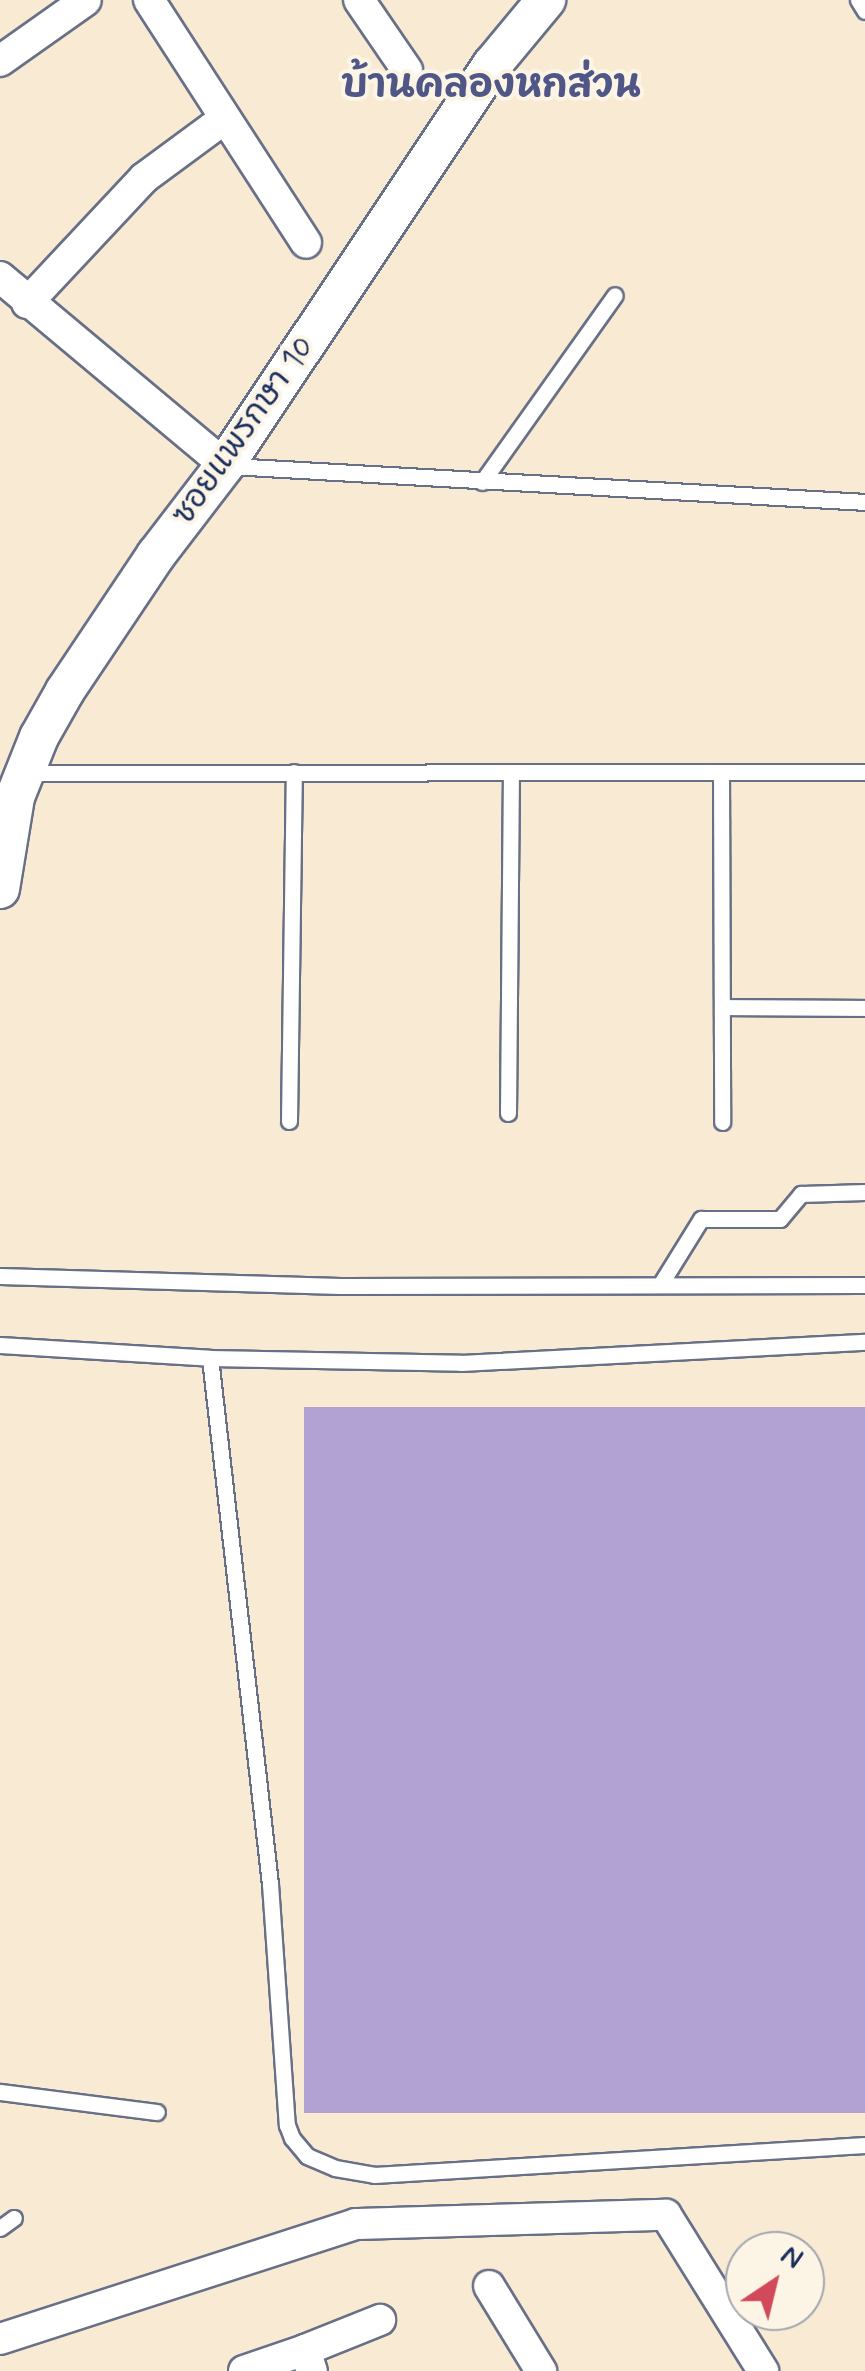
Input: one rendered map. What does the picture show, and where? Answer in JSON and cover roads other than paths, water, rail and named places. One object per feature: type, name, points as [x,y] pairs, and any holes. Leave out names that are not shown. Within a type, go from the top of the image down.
[{"type":"street","points":[[0,62],[86,0]]},
{"type":"street","points":[[149,0],[306,242]]},
{"type":"street","points":[[359,0],[407,70]]},
{"type":"street","name":"ซอยแพรกษา 10","points":[[0,889],[5,840],[16,797],[65,690],[156,555],[225,466],[492,65],[546,0]]},
{"type":"street","points":[[28,302],[144,178],[224,120]]},
{"type":"street","points":[[0,278],[225,466]]},
{"type":"street","points":[[0,2340],[356,2224],[666,2215],[763,2371]]},
{"type":"street","points":[[489,2286],[541,2371]]},
{"type":"street","points":[[244,2371],[309,2361],[380,2320]]},
{"type":"lane","points":[[858,0],[865,10]]},
{"type":"lane","points":[[482,482],[616,295]]},
{"type":"lane","points":[[225,466],[865,502]]},
{"type":"lane","points":[[25,772],[865,772]]},
{"type":"lane","points":[[288,1121],[294,772]]},
{"type":"lane","points":[[508,1114],[510,772]]},
{"type":"lane","points":[[721,772],[722,1122]]},
{"type":"lane","points":[[722,1008],[865,1008]]},
{"type":"lane","points":[[660,1285],[700,1219],[780,1219],[800,1194],[865,1192]]},
{"type":"lane","points":[[0,1276],[340,1286],[865,1284]]},
{"type":"lane","points":[[0,1345],[210,1358],[460,1363],[865,1342]]},
{"type":"lane","points":[[210,1358],[270,1884],[287,2125],[292,2138],[308,2156],[334,2168],[374,2175],[865,2146]]},
{"type":"lane","points":[[0,2092],[157,2112]]},
{"type":"district","name":"บ้านคลองหกส่วน","points":[[491,86]]}]
